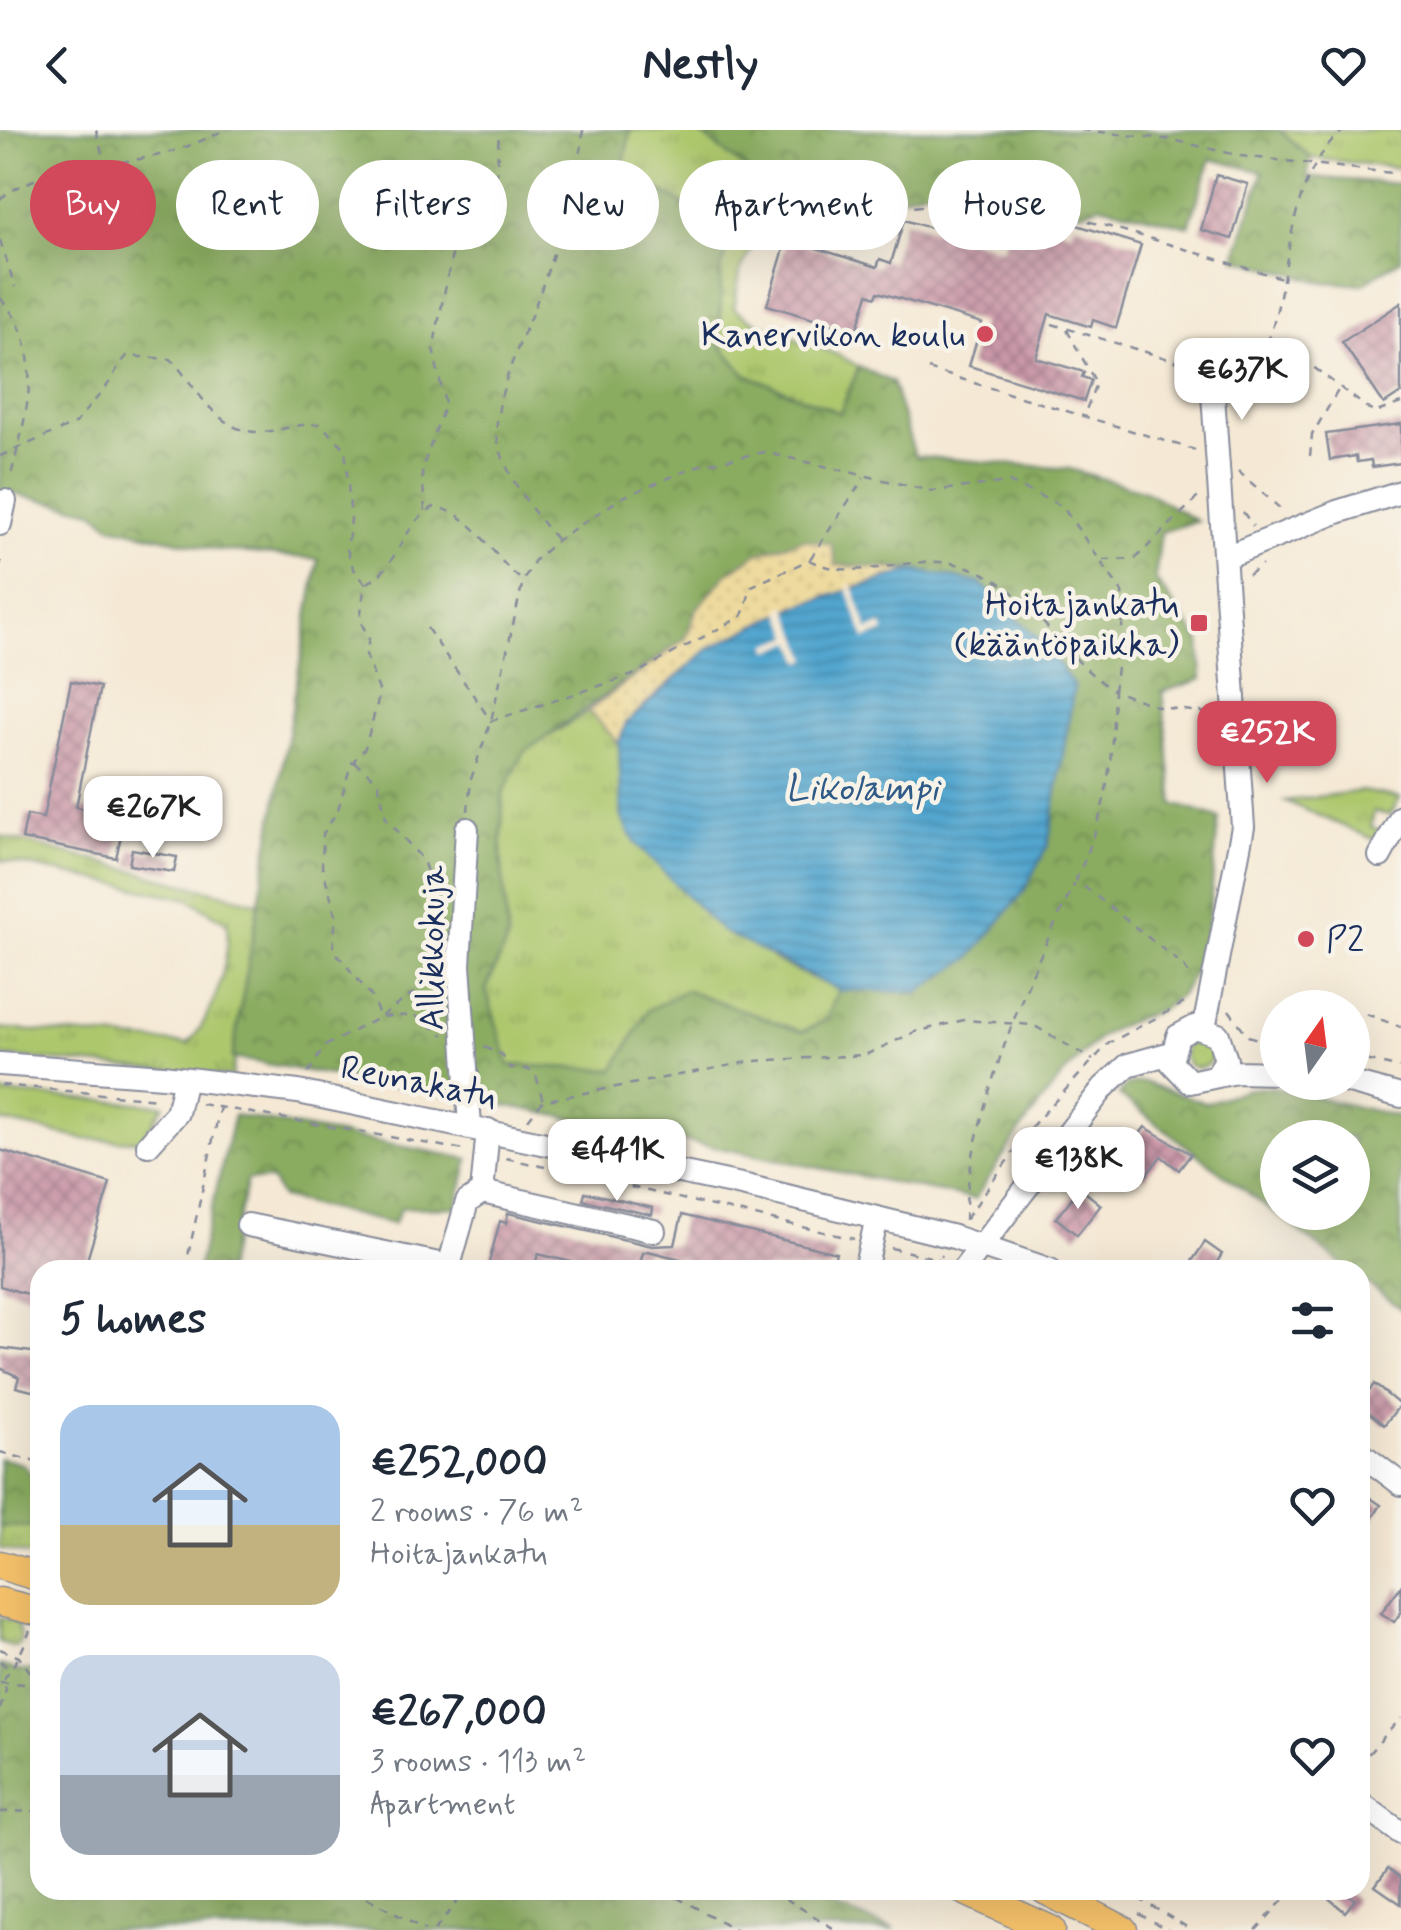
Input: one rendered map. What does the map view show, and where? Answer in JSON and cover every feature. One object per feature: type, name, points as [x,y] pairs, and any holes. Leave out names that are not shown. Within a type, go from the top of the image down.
[{"type":"main road","points":[[0,1566],[30,1574]]},
{"type":"main road","points":[[0,1602],[30,1615]]},
{"type":"main road","points":[[985,1900],[1051,1930]]},
{"type":"main road","points":[[1072,1900],[1129,1921]]},
{"type":"street","points":[[1202,366],[1215,415],[1220,459],[1214,488],[1226,556],[1243,827],[1204,1028]]},
{"type":"street","points":[[1226,556],[1337,512],[1401,492]]},
{"type":"street","points":[[0,524],[5,500]]},
{"type":"street","points":[[1380,856],[1401,817]]},
{"type":"street","name":"Allikkokuja","points":[[467,828],[459,965],[479,1128],[482,1192]]},
{"type":"street","points":[[970,1260],[1118,1073],[1141,1060],[1170,1053],[1186,1030],[1204,1028],[1260,1061]]},
{"type":"street","points":[[1216,1076],[1226,1060],[1223,1042]]},
{"type":"street","points":[[1170,1053],[1175,1071],[1190,1082],[1260,1072]]},
{"type":"street","name":"Reunakatu","points":[[0,1064],[298,1092],[512,1135],[877,1218],[1021,1260]]},
{"type":"street","points":[[148,1146],[177,1114],[185,1079]]},
{"type":"street","points":[[1370,1088],[1401,1096]]},
{"type":"street","points":[[450,1260],[467,1202],[482,1192],[654,1231]]},
{"type":"street","points":[[867,1260],[877,1218]]},
{"type":"street","points":[[248,1225],[419,1260]]},
{"type":"street","points":[[1370,1461],[1401,1484]]},
{"type":"street","points":[[1370,1810],[1401,1833]]},
{"type":"path","points":[[96,130],[104,160]]},
{"type":"path","points":[[122,160],[149,157],[224,130]]},
{"type":"path","points":[[366,583],[378,578],[425,511],[422,469],[445,404],[432,349],[453,250],[496,172],[498,130]]},
{"type":"path","points":[[557,540],[537,517],[500,450],[496,425],[514,361],[544,283],[582,150],[583,130]]},
{"type":"path","points":[[1082,130],[1173,140],[1241,156],[1401,174]]},
{"type":"path","points":[[1215,415],[1266,355],[1312,164],[1344,130]]},
{"type":"path","points":[[0,199],[16,186],[30,182]]},
{"type":"path","points":[[908,208],[1008,206],[1098,224],[1282,278]]},
{"type":"path","points":[[0,240],[15,286]]},
{"type":"path","points":[[0,298],[13,312],[29,346],[30,394],[5,500]]},
{"type":"path","points":[[1052,324],[1202,366]]},
{"type":"path","points":[[1066,328],[1096,383],[1084,414]]},
{"type":"path","points":[[1266,355],[1299,360],[1374,413],[1401,403]]},
{"type":"path","points":[[0,456],[76,423],[82,410],[104,390],[110,372],[127,356],[168,358],[229,426],[254,432],[320,424],[342,442],[348,468],[347,549],[353,568],[366,583]]},
{"type":"path","points":[[928,369],[1220,459],[1289,516]]},
{"type":"path","points":[[1310,456],[1312,435],[1340,387]]},
{"type":"path","points":[[467,828],[471,778],[491,721],[523,581],[535,560],[557,540],[624,497],[700,465],[764,452],[930,491],[1009,482],[1062,506],[1122,592],[1124,612],[1114,691],[1112,774],[1099,830],[1013,1021],[966,1182],[964,1222]]},
{"type":"path","points":[[491,721],[633,675],[742,616],[752,586],[810,560],[864,478]]},
{"type":"path","points":[[1102,560],[1135,559],[1169,521],[1214,488]]},
{"type":"path","points":[[425,511],[446,508],[470,525],[523,581]]},
{"type":"path","points":[[810,560],[832,572],[875,570],[917,560],[960,566],[1008,584],[1092,677],[1114,691],[1158,708],[1222,714]]},
{"type":"path","points":[[366,583],[360,620],[370,639],[366,656],[380,693],[365,748],[354,762],[338,810],[323,834],[322,866],[336,915],[333,949],[371,996],[380,1017]]},
{"type":"path","points":[[427,628],[491,721]]},
{"type":"path","points":[[354,762],[378,780],[386,818],[422,860],[446,930]]},
{"type":"path","points":[[1076,880],[1183,965],[1202,994]]},
{"type":"path","points":[[298,1092],[325,1046],[380,1017],[429,979],[459,965]]},
{"type":"path","points":[[1224,1000],[1248,1036],[1260,1040]]},
{"type":"path","points":[[380,1017],[414,1015],[429,1025]]},
{"type":"path","points":[[1370,1015],[1401,1027]]},
{"type":"path","points":[[512,1135],[542,1101],[753,1061],[866,1055],[915,1032],[964,1020],[1033,1025],[1093,1060]]},
{"type":"path","points":[[466,1046],[501,1054],[510,1068],[527,1069],[536,1076],[542,1101]]},
{"type":"path","points":[[1370,1061],[1401,1068]]},
{"type":"path","points":[[187,1260],[220,1107]]},
{"type":"path","points":[[0,1452],[30,1460]]},
{"type":"path","points":[[1,1681],[19,1658],[30,1632]]},
{"type":"path","points":[[0,1649],[19,1658],[30,1672]]},
{"type":"path","points":[[0,1661],[11,1670]]},
{"type":"path","points":[[1,1681],[30,1684]]},
{"type":"path","points":[[0,1708],[6,1690],[1,1681]]},
{"type":"path","points":[[1370,1752],[1401,1718]]},
{"type":"path","points":[[0,1812],[30,1810]]},
{"type":"path","points":[[371,1900],[425,1930]]},
{"type":"path","points":[[434,1930],[458,1900]]},
{"type":"path","points":[[681,1900],[737,1930]]},
{"type":"path","points":[[788,1900],[836,1930]]},
{"type":"path","points":[[1141,1900],[1192,1930]]},
{"type":"path","points":[[1256,1930],[1283,1900]]},
{"type":"path","points":[[1129,1921],[1168,1930]]},
{"type":"green space","points":[[0,130],[630,130],[625,160],[527,160],[527,250],[659,250],[659,190],[679,202],[679,250],[728,250],[721,268],[720,344],[745,374],[840,413],[859,367],[892,382],[915,456],[1070,469],[1145,491],[1197,521],[1161,532],[1155,579],[1200,641],[1202,679],[1162,692],[1174,804],[1219,818],[1210,908],[1193,973],[1175,1000],[1107,1033],[1079,1058],[1031,1116],[975,1199],[509,1106],[232,1058],[318,559],[218,550],[111,526],[94,511],[0,491]],"holes":[[[835,565],[914,570],[918,992],[839,990],[825,1021],[802,1032],[687,990],[648,1010],[614,1070],[509,1065],[486,990],[508,938],[501,856],[503,793],[523,753],[686,638],[696,610],[727,574]]]},
{"type":"green space","points":[[630,130],[696,130],[734,160],[679,160],[679,201],[659,190],[659,160],[625,160]]},
{"type":"green space","points":[[696,130],[1279,130],[1311,158],[1307,177],[1401,184],[1401,259],[1363,284],[1322,282],[1235,258],[1263,172],[1211,159],[1189,226],[1101,205],[1081,212],[1081,160],[928,160],[928,189],[908,195],[908,160],[734,160]]},
{"type":"green space","points":[[1401,130],[1401,168],[1311,158],[1279,131]]},
{"type":"green space","points":[[728,250],[750,250],[740,272],[734,308],[763,326],[859,367],[840,413],[745,374],[720,345],[721,268]]},
{"type":"green space","points":[[588,711],[619,743],[622,818],[777,962],[839,990],[825,1021],[802,1032],[686,990],[648,1011],[614,1071],[508,1065],[486,990],[508,938],[501,856],[503,793],[523,753]]},
{"type":"green space","points":[[1362,791],[1400,798],[1390,815],[1374,812],[1371,827],[1382,831],[1380,842],[1285,801]]},
{"type":"green space","points":[[0,836],[259,903],[232,1077],[0,1056],[0,1028],[188,1044],[213,1003],[228,938],[227,923],[189,899],[0,860]]},
{"type":"green space","points":[[1198,1040],[1208,1044],[1212,1054],[1208,1064],[1198,1068],[1188,1064],[1184,1054],[1188,1044]]},
{"type":"green space","points":[[1143,1082],[1206,1103],[1260,1088],[1260,1100],[1328,1100],[1401,1117],[1401,1309],[1370,1286],[1370,1260],[1337,1260],[1297,1230],[1370,1230],[1370,1120],[1260,1120],[1260,1202],[1119,1095],[1127,1085]]},
{"type":"green space","points":[[0,1093],[164,1105],[141,1141],[84,1139],[0,1121]]},
{"type":"green space","points":[[234,1115],[469,1159],[457,1207],[401,1208],[393,1224],[281,1198],[271,1180],[247,1180],[228,1260],[199,1260]]},
{"type":"green space","points":[[0,1458],[23,1464],[30,1472],[30,1526],[0,1527]]},
{"type":"green space","points":[[30,1523],[30,1555],[0,1549],[0,1527]]},
{"type":"green space","points":[[0,1617],[17,1622],[21,1641],[15,1647],[0,1642]]},
{"type":"green space","points":[[0,1665],[30,1670],[30,1900],[812,1900],[895,1930],[0,1930]]},
{"type":"sand","points":[[804,539],[831,544],[836,565],[914,570],[784,613],[725,643],[645,704],[619,743],[588,711],[686,638],[696,610],[727,574],[758,553]]},
{"type":"water","name":"Likolampi","points":[[914,570],[980,583],[1048,648],[1074,687],[1048,845],[1023,892],[970,958],[918,992],[839,990],[720,930],[635,842],[622,818],[619,743],[626,723],[711,647],[795,607]]},
{"type":"pier","points":[[852,584],[868,630],[882,625],[885,632],[865,639],[846,586]]},
{"type":"pier","points":[[787,605],[809,659],[802,662],[794,641],[770,651],[767,645],[791,636],[780,609]]},
{"type":"building","points":[[1216,175],[1248,184],[1232,239],[1201,230]]},
{"type":"building","points":[[908,221],[928,227],[928,250],[1081,250],[1081,226],[1141,245],[1116,328],[1093,320],[1091,327],[1049,314],[1036,358],[1084,372],[1082,377],[1091,380],[1084,401],[969,366],[982,323],[878,292],[876,297],[868,294],[856,332],[767,305],[784,250],[822,250],[877,267],[880,259],[891,263],[895,250],[908,250]]},
{"type":"building","points":[[1401,303],[1401,393],[1384,404],[1342,342]]},
{"type":"building","points":[[1401,424],[1401,463],[1372,467],[1371,460],[1357,462],[1356,456],[1330,460],[1326,434]]},
{"type":"building","points":[[71,681],[100,687],[76,807],[99,811],[96,826],[122,831],[116,858],[22,839],[27,815],[43,818]]},
{"type":"building","points":[[132,849],[177,857],[174,872],[129,865]]},
{"type":"building","points":[[1145,1127],[1191,1154],[1179,1170],[1161,1156],[1145,1177],[1121,1159]]},
{"type":"building","points":[[0,1150],[110,1183],[87,1260],[30,1260],[30,1295],[0,1286]]},
{"type":"building","points":[[1080,1188],[1101,1205],[1077,1235],[1056,1218]]},
{"type":"building","points":[[585,1192],[653,1208],[652,1215],[583,1200]]},
{"type":"building","points":[[508,1213],[652,1246],[675,1245],[682,1215],[836,1253],[834,1260],[684,1260],[648,1251],[641,1260],[563,1260],[538,1254],[536,1260],[490,1260],[500,1221],[506,1223]]},
{"type":"building","points":[[1205,1242],[1222,1254],[1218,1260],[1193,1260]]},
{"type":"building","points":[[0,1348],[30,1352],[30,1390],[16,1387],[19,1377],[0,1368]]},
{"type":"building","points":[[1374,1384],[1400,1405],[1384,1425],[1370,1413],[1370,1390]]},
{"type":"building","points":[[1370,1498],[1381,1505],[1370,1522]]},
{"type":"building","points":[[1401,1586],[1401,1612],[1394,1622],[1381,1613]]},
{"type":"building","points":[[1388,1868],[1401,1878],[1401,1904],[1375,1886]]},
{"type":"building","points":[[1331,1900],[1355,1900],[1345,1912]]},
{"type":"place","name":"Kanervikon koulu","points":[[985,334]]},
{"type":"place","name":"Hoitajankatu (kääntöpaikka)","points":[[1199,623]]},
{"type":"place","name":"P2","points":[[1306,939]]}]
